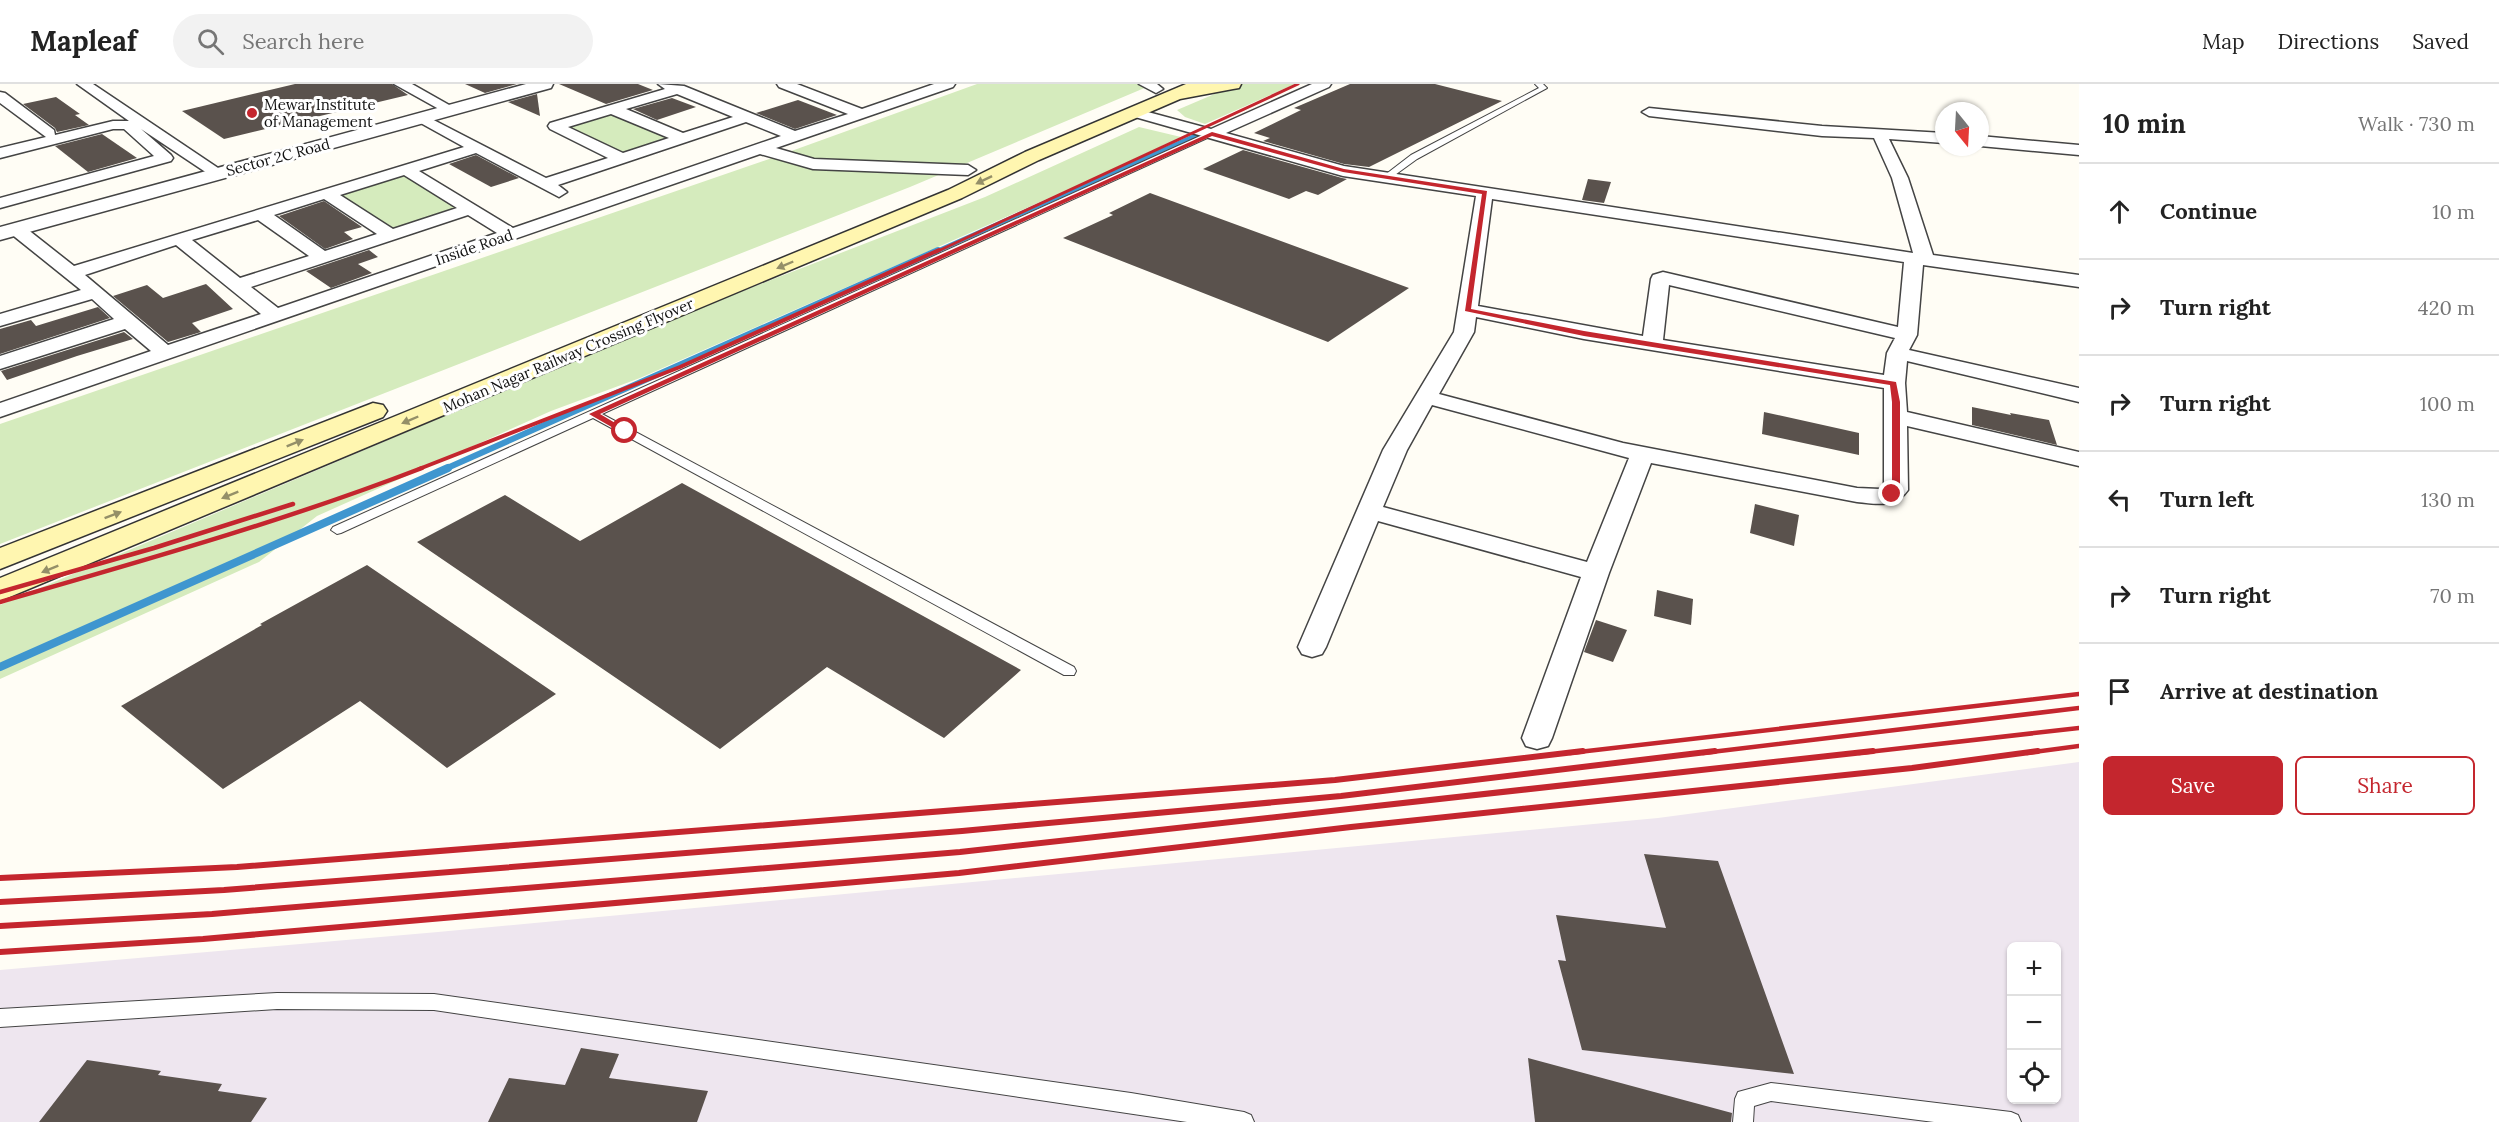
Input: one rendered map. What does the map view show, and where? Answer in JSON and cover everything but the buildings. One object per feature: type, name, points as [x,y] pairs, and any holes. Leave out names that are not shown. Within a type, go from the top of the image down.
[{"type":"main road","points":[[1163,87],[1200,84]]},
{"type":"main road","points":[[1163,87],[1233,84]]},
{"type":"main road","name":"Mohan Nagar Railway Crossing Flyover","points":[[0,590],[955,194],[1032,156],[1133,112],[1163,87]]},
{"type":"main road","name":"Mohan Nagar Railway Crossing Flyover","points":[[0,559],[648,301],[968,170],[1163,87]]},
{"type":"street","points":[[87,86],[109,84]]},
{"type":"street","points":[[400,84],[446,107]]},
{"type":"street","name":"Sector 2C Road","points":[[332,138],[422,118],[446,107],[514,84]]},
{"type":"street","name":"Sector 2C Road","points":[[214,170],[446,107],[545,84]]},
{"type":"street","points":[[784,84],[862,114]]},
{"type":"street","name":"Inside Road","points":[[0,411],[948,84]]},
{"type":"street","points":[[1211,134],[1324,84]]},
{"type":"street","points":[[87,86],[214,170]]},
{"type":"street","points":[[622,158],[555,126],[612,109],[672,87],[796,137]]},
{"type":"street","points":[[810,94],[830,87]]},
{"type":"street","points":[[0,96],[49,133]]},
{"type":"street","points":[[612,109],[682,138]]},
{"type":"street","points":[[1133,112],[1343,171],[2079,281]]},
{"type":"street","points":[[1649,112],[1822,131],[1935,137]]},
{"type":"street","points":[[5,147],[49,133],[128,115]]},
{"type":"street","points":[[544,183],[747,117]]},
{"type":"street","points":[[422,118],[589,208]]},
{"type":"street","points":[[5,147],[113,125],[128,125],[165,158],[60,198],[5,229]]},
{"type":"street","points":[[1426,397],[1642,455],[1857,495],[1885,497],[1896,490],[1894,383],[1920,259],[1900,178],[1879,134]]},
{"type":"street","points":[[1989,142],[2079,150]]},
{"type":"street","points":[[71,273],[477,148]]},
{"type":"street","points":[[761,149],[813,164],[856,168],[968,170]]},
{"type":"street","points":[[405,169],[512,235]]},
{"type":"street","points":[[0,203],[60,198],[214,170]]},
{"type":"street","points":[[5,229],[214,170]]},
{"type":"street","points":[[326,193],[391,235]]},
{"type":"street","points":[[1312,647],[1395,450],[1464,332],[1485,193]]},
{"type":"street","points":[[238,285],[471,210]]},
{"type":"street","points":[[260,213],[322,257]]},
{"type":"street","points":[[5,229],[71,273],[166,354]]},
{"type":"street","points":[[179,238],[276,315]]},
{"type":"street","points":[[1652,343],[1660,279],[1663,278],[2079,395]]},
{"type":"street","points":[[0,320],[95,292]]},
{"type":"street","points":[[1468,310],[1584,333],[1894,383]]},
{"type":"street","points":[[2,360],[129,321]]},
{"type":"street","points":[[1895,416],[2079,459]]},
{"type":"street","points":[[1538,738],[1596,573],[1642,455]]},
{"type":"street","points":[[1369,510],[1596,573]]},
{"type":"lane","points":[[1385,178],[1414,157],[1544,88],[1538,84]]},
{"type":"lane","points":[[338,530],[1211,134]]},
{"type":"lane","points":[[593,414],[1069,671]]},
{"type":"lane","points":[[0,1018],[277,1001],[434,1002],[1119,1101],[1244,1122]]},
{"type":"lane","points":[[1743,1122],[1745,1099],[1771,1092],[2011,1122]]},
{"type":"shaded area","points":[[2079,762],[2079,1122],[0,1122],[0,970],[438,932],[1658,818]]},
{"type":"green space","points":[[977,84],[1154,84],[910,187],[0,544],[0,424],[772,158]]},
{"type":"green space","points":[[1238,84],[1295,84],[1205,124],[1185,117],[1177,110]]},
{"type":"green space","points":[[611,111],[673,139],[623,155],[562,126]]},
{"type":"green space","points":[[1139,127],[1181,137],[1072,188],[640,378],[551,411],[317,516],[259,562],[0,679],[0,605],[686,313],[985,197]]},
{"type":"green space","points":[[403,175],[459,209],[392,230],[338,194]]},
{"type":"waterway","points":[[935,252],[1206,131]]},
{"type":"waterway","points":[[445,469],[938,250]]},
{"type":"waterway","points":[[0,667],[448,468]]},
{"type":"railway","points":[[936,252],[1298,84]]},
{"type":"railway","points":[[419,469],[680,367],[939,250]]},
{"type":"railway","points":[[0,602],[266,523],[422,468]]},
{"type":"railway","points":[[0,592],[154,548],[293,504]]},
{"type":"railway","points":[[1570,753],[2079,694]]},
{"type":"railway","points":[[1703,753],[2079,708]]},
{"type":"railway","points":[[1859,753],[2079,728]]},
{"type":"railway","points":[[2027,753],[2079,746]]},
{"type":"railway","points":[[0,878],[237,867],[1335,780],[1583,751]]},
{"type":"railway","points":[[0,902],[224,890],[962,831],[1341,796],[1715,751]]},
{"type":"railway","points":[[0,926],[212,914],[960,852],[1873,751]]},
{"type":"railway","points":[[0,952],[203,939],[959,873],[1351,827],[1912,768],[2038,751]]},
{"type":"place","name":"Mewar Institute of Management","points":[[252,113]]},
{"type":"route","points":[[625,431],[593,414],[1212,134],[1343,171],[1485,193],[1468,310],[1584,333],[1894,383],[1896,490],[1892,494]]}]
